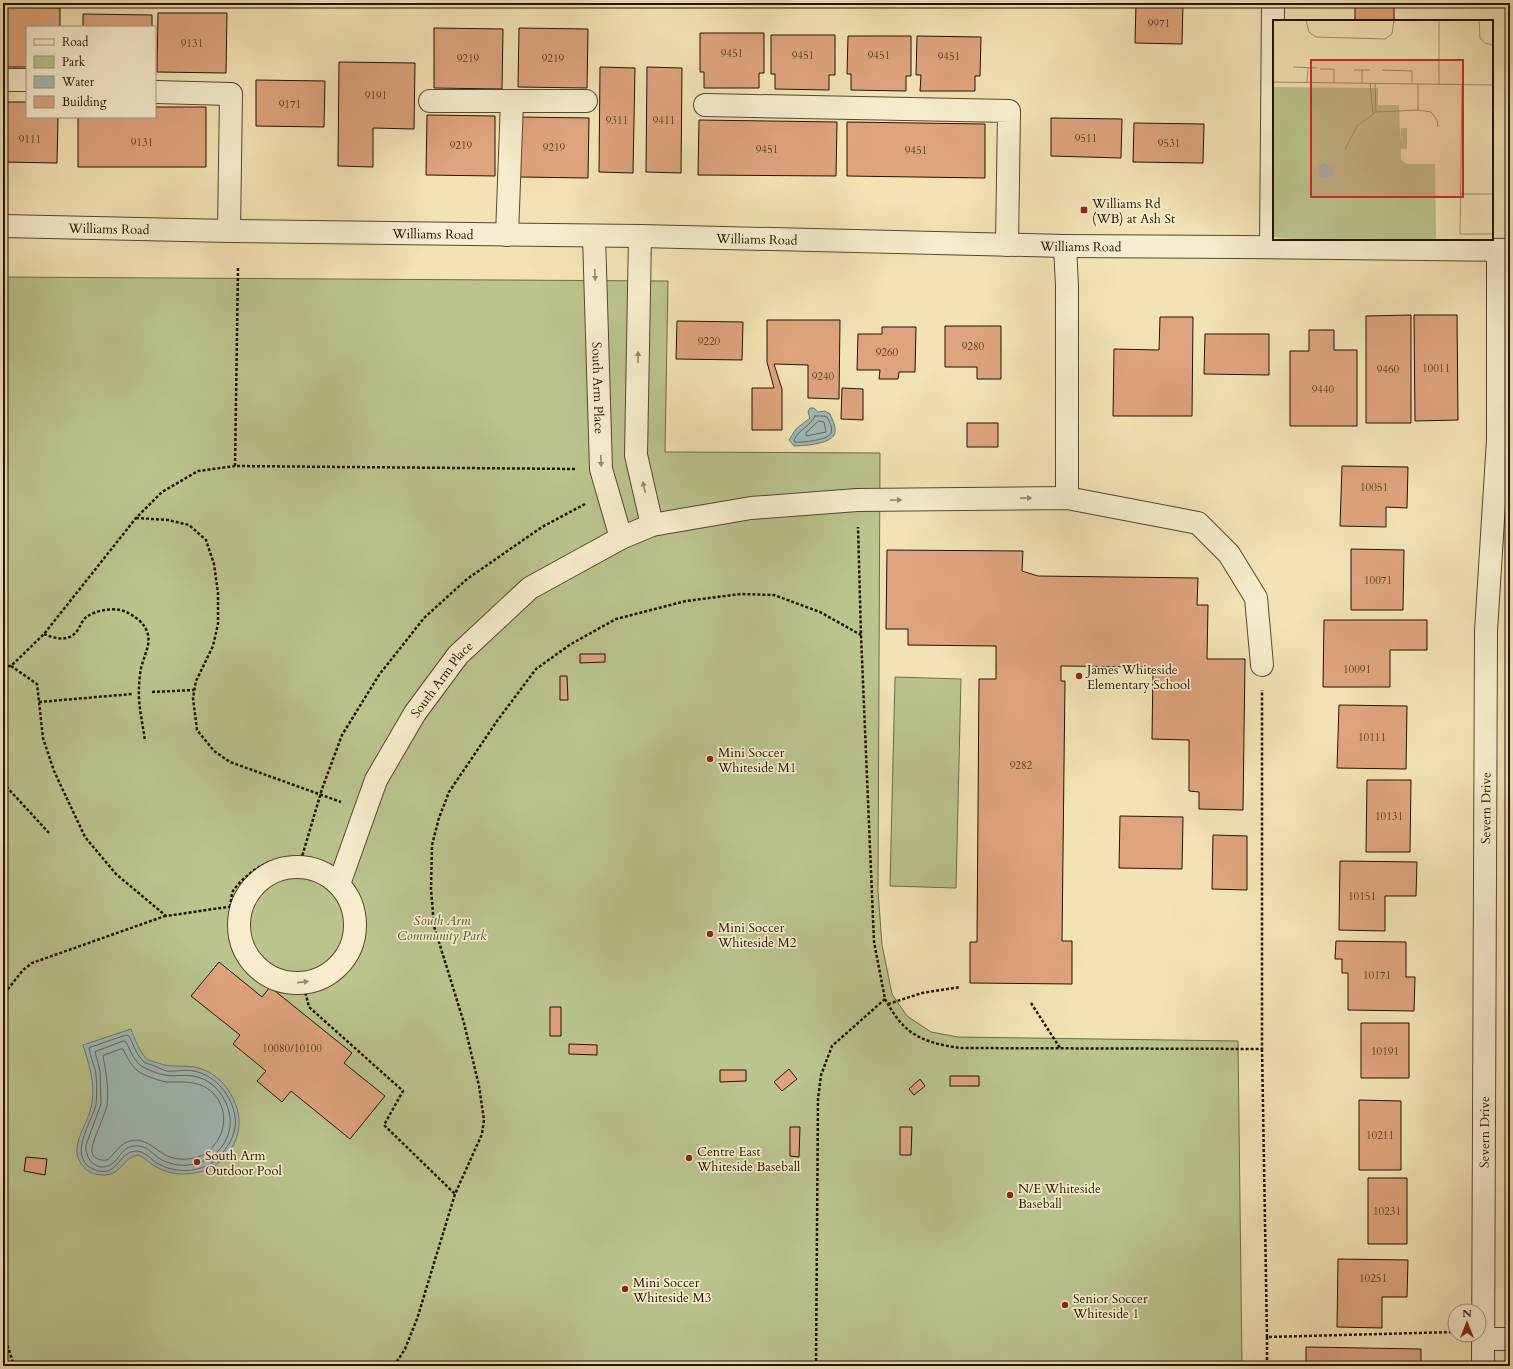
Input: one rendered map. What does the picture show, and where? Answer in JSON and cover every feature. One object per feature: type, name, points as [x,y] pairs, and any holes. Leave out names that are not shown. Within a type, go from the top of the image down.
[{"type":"street","points":[[1271,247],[1273,3]]},
{"type":"street","points":[[3,80],[26,80]]},
{"type":"street","points":[[156,92],[231,94],[229,231]]},
{"type":"street","points":[[430,101],[586,101]]},
{"type":"street","points":[[508,236],[512,101]]},
{"type":"street","points":[[705,105],[1008,111],[1007,245]]},
{"type":"street","name":"Williams Road","points":[[3,226],[508,236],[640,236],[1065,246],[1504,250]]},
{"type":"street","name":"South Arm Place","points":[[594,236],[601,469],[621,538]]},
{"type":"street","points":[[640,236],[636,455],[652,524]]},
{"type":"street","points":[[1065,246],[1067,286],[1067,498]]},
{"type":"street","name":"Severn Drive","points":[[1483,1303],[1486,631],[1498,440],[1504,250]]},
{"type":"street","name":"South Arm Place","points":[[338,884],[376,780],[415,713],[458,655],[530,588],[621,538],[652,524],[751,508],[857,500],[1067,498],[1198,523],[1229,554],[1256,598],[1262,665]]},
{"type":"street","points":[[304,866],[323,872],[338,884],[349,899],[355,917],[354,935],[348,953],[337,968],[321,978],[303,983],[284,982],[266,974],[251,961],[242,944],[236,906],[251,888],[266,875],[284,868],[304,866]]},
{"type":"street","points":[[1487,1339],[1510,1339]]},
{"type":"street","name":"Severn Drive","points":[[1483,1343],[1483,1366]]},
{"type":"path","points":[[235,466],[238,268]]},
{"type":"path","points":[[11,666],[44,634],[136,518],[162,492],[198,471],[235,466],[579,469]]},
{"type":"path","points":[[857,500],[874,942],[884,999],[903,1025],[919,1038],[939,1045],[960,1048],[1262,1049]]},
{"type":"path","points":[[3,991],[14,984],[23,970],[32,963],[166,916],[236,906],[233,892],[241,881],[256,868],[271,861],[288,859],[301,860],[320,795],[342,735],[379,675],[424,618],[467,579],[542,527],[587,503]]},
{"type":"path","points":[[136,518],[168,520],[189,525],[206,540],[214,564],[218,592],[218,624],[213,646],[196,681],[194,690],[193,698],[197,730],[214,751],[230,762],[365,811]]},
{"type":"path","points":[[394,1366],[405,1349],[417,1319],[455,1194],[482,1134],[484,1120],[479,1086],[464,1023],[434,926],[431,889],[432,845],[439,818],[450,792],[497,721],[536,669],[571,644],[616,619],[686,601],[741,594],[774,596],[820,612],[861,635]]},
{"type":"path","points":[[44,634],[53,638],[64,639],[70,637],[78,630],[80,624],[87,616],[109,610],[120,610],[133,615],[145,626],[149,640],[141,668],[139,691],[145,741]]},
{"type":"path","points":[[1262,665],[1262,1049],[1267,1366]]},
{"type":"path","points":[[3,666],[11,666],[37,684],[43,738],[49,758],[85,837],[116,874],[166,916]]},
{"type":"path","points":[[152,692],[194,690]]},
{"type":"path","points":[[39,702],[132,694]]},
{"type":"path","points":[[3,783],[49,834]]},
{"type":"path","points":[[303,983],[309,1007],[403,1091],[384,1125],[455,1194]]},
{"type":"path","points":[[888,1004],[922,993],[960,988]]},
{"type":"path","points":[[816,1366],[818,1099],[821,1075],[832,1046],[884,999]]},
{"type":"path","points":[[1031,1003],[1060,1048]]},
{"type":"path","points":[[3,1331],[14,1366]]},
{"type":"path","points":[[1267,1337],[1447,1332]]},
{"type":"green space","name":"South Arm Community Park","points":[[3,277],[668,281],[665,452],[880,453],[878,891],[882,945],[892,994],[907,1016],[931,1032],[958,1037],[1238,1041],[1242,1366],[3,1366]]},
{"type":"green space","points":[[895,677],[961,679],[956,888],[890,886]]},
{"type":"water","points":[[810,408],[814,408],[818,412],[825,411],[830,414],[834,423],[835,432],[830,439],[824,442],[804,446],[794,446],[789,440],[796,429],[810,418],[808,412]]},
{"type":"water","points":[[131,1029],[140,1049],[148,1060],[167,1065],[194,1067],[207,1071],[224,1084],[232,1096],[238,1113],[238,1134],[228,1153],[221,1161],[212,1167],[190,1174],[177,1174],[165,1171],[138,1155],[128,1159],[118,1170],[109,1175],[94,1174],[86,1170],[82,1165],[78,1158],[78,1142],[90,1110],[93,1095],[91,1073],[83,1045]]},
{"type":"building","points":[[1136,3],[1183,3],[1182,44],[1135,43]]},
{"type":"building","points":[[1355,3],[1394,3],[1394,20],[1355,20]]},
{"type":"building","points":[[3,7],[60,8],[60,26],[26,26],[26,67],[3,67]]},
{"type":"building","points":[[158,13],[227,13],[226,73],[157,72]]},
{"type":"building","points":[[83,14],[152,15],[152,26],[83,26]]},
{"type":"building","points":[[434,28],[503,29],[502,89],[434,88]]},
{"type":"building","points":[[519,28],[588,29],[587,88],[518,87]]},
{"type":"building","points":[[700,33],[764,33],[764,73],[759,73],[759,88],[704,88],[704,72],[700,72]]},
{"type":"building","points":[[771,35],[835,35],[835,75],[829,75],[829,90],[775,89],[775,74],[771,74]]},
{"type":"building","points":[[848,36],[911,36],[911,76],[906,76],[906,91],[851,90],[851,74],[847,74]]},
{"type":"building","points":[[917,36],[981,37],[980,76],[975,76],[975,91],[920,91],[921,75],[916,75]]},
{"type":"building","points":[[339,62],[415,63],[414,129],[373,128],[373,167],[338,166]]},
{"type":"building","points":[[600,67],[635,68],[633,173],[599,172]]},
{"type":"building","points":[[647,67],[682,68],[681,173],[646,172]]},
{"type":"building","points":[[256,80],[325,81],[324,127],[256,126]]},
{"type":"building","points":[[3,102],[26,102],[26,118],[58,118],[57,163],[3,162]]},
{"type":"building","points":[[156,107],[206,107],[206,167],[78,167],[78,118],[156,118]]},
{"type":"building","points":[[427,115],[495,116],[495,176],[426,175]]},
{"type":"building","points":[[520,117],[589,118],[588,178],[519,177]]},
{"type":"building","points":[[1051,118],[1122,119],[1121,158],[1051,156]]},
{"type":"building","points":[[699,120],[837,122],[836,176],[698,175]]},
{"type":"building","points":[[847,122],[985,124],[985,178],[847,176]]},
{"type":"building","points":[[1134,123],[1204,124],[1203,163],[1133,162]]},
{"type":"building","points":[[1411,315],[1411,423],[1366,423],[1366,316]]},
{"type":"building","points":[[1414,315],[1457,315],[1458,420],[1415,421]]},
{"type":"building","points":[[1160,317],[1193,317],[1192,416],[1113,416],[1114,349],[1159,350]]},
{"type":"building","points":[[767,320],[840,320],[839,399],[808,398],[808,365],[774,364],[782,389],[782,430],[752,430],[752,388],[774,388],[767,362]]},
{"type":"building","points":[[677,321],[743,322],[742,360],[676,359]]},
{"type":"building","points":[[945,326],[1001,326],[1001,379],[977,379],[977,367],[945,367]]},
{"type":"building","points":[[882,327],[916,327],[915,372],[899,372],[898,379],[879,379],[880,370],[857,370],[858,334],[882,334]]},
{"type":"building","points":[[1309,330],[1334,330],[1334,350],[1357,350],[1357,426],[1290,426],[1290,351],[1309,351]]},
{"type":"building","points":[[1205,334],[1269,334],[1269,375],[1204,374]]},
{"type":"building","points":[[842,388],[863,389],[863,420],[841,419]]},
{"type":"building","points":[[967,423],[998,423],[998,447],[967,447]]},
{"type":"building","points":[[1342,466],[1408,467],[1407,508],[1386,507],[1386,527],[1340,526]]},
{"type":"building","points":[[1351,549],[1404,550],[1403,610],[1351,610]]},
{"type":"building","points":[[887,550],[1023,551],[1022,571],[1038,576],[1198,578],[1197,605],[1208,605],[1207,659],[1245,659],[1243,810],[1199,809],[1199,792],[1189,791],[1189,740],[1152,739],[1153,667],[1061,666],[1061,681],[1065,681],[1062,941],[1072,941],[1072,984],[970,983],[970,942],[977,942],[979,679],[996,679],[996,646],[908,645],[908,629],[886,629]]},
{"type":"building","points":[[1324,620],[1427,620],[1427,650],[1390,650],[1390,687],[1323,687]]},
{"type":"building","points":[[580,654],[605,654],[605,662],[580,663]]},
{"type":"building","points":[[560,676],[567,676],[568,700],[560,700]]},
{"type":"building","points":[[1339,705],[1407,706],[1406,769],[1337,768]]},
{"type":"building","points":[[1367,780],[1411,780],[1410,852],[1366,852]]},
{"type":"building","points":[[1120,816],[1183,817],[1182,869],[1119,868]]},
{"type":"building","points":[[1213,835],[1247,836],[1247,890],[1212,889]]},
{"type":"building","points":[[1340,861],[1417,862],[1416,896],[1385,896],[1385,931],[1339,930]]},
{"type":"building","points":[[1336,941],[1406,942],[1406,977],[1415,977],[1414,1011],[1348,1010],[1348,973],[1342,973],[1342,959],[1335,959]]},
{"type":"building","points":[[219,962],[262,997],[270,987],[352,1053],[344,1063],[385,1096],[350,1139],[291,1091],[282,1102],[257,1081],[266,1071],[233,1044],[240,1035],[191,996]]},
{"type":"building","points":[[550,1007],[561,1007],[561,1036],[550,1036]]},
{"type":"building","points":[[1361,1023],[1409,1023],[1409,1078],[1361,1078]]},
{"type":"building","points":[[569,1044],[597,1045],[597,1055],[569,1054]]},
{"type":"building","points":[[789,1069],[797,1079],[782,1091],[774,1082]]},
{"type":"building","points":[[720,1070],[746,1070],[746,1081],[720,1082]]},
{"type":"building","points":[[950,1076],[979,1076],[979,1086],[950,1086]]},
{"type":"building","points":[[920,1079],[925,1086],[914,1095],[909,1089]]},
{"type":"building","points":[[1359,1100],[1401,1101],[1401,1170],[1359,1170]]},
{"type":"building","points":[[790,1127],[800,1127],[799,1157],[790,1156]]},
{"type":"building","points":[[900,1127],[912,1127],[911,1155],[900,1155]]},
{"type":"building","points":[[26,1157],[47,1159],[45,1175],[24,1171]]},
{"type":"building","points":[[1368,1178],[1407,1178],[1407,1244],[1368,1244]]},
{"type":"building","points":[[1338,1259],[1408,1260],[1407,1297],[1382,1297],[1382,1328],[1337,1327]]},
{"type":"building","points":[[1306,1347],[1421,1349],[1421,1366],[1306,1366]]},
{"type":"place","name":"Williams Rd (WB) at Ash St","points":[[1084,210]]},
{"type":"place","name":"James Whiteside Elementary School","points":[[1079,676]]},
{"type":"place","name":"Mini Soccer Whiteside M1","points":[[710,759]]},
{"type":"place","name":"Mini Soccer Whiteside M2","points":[[710,934]]},
{"type":"place","name":"Centre East Whiteside Baseball","points":[[689,1158]]},
{"type":"place","name":"South Arm Outdoor Pool","points":[[197,1162]]},
{"type":"place","name":"N/E Whiteside Baseball","points":[[1010,1195]]},
{"type":"place","name":"Mini Soccer Whiteside M3","points":[[625,1289]]},
{"type":"place","name":"Senior Soccer Whiteside 1","points":[[1065,1305]]}]
